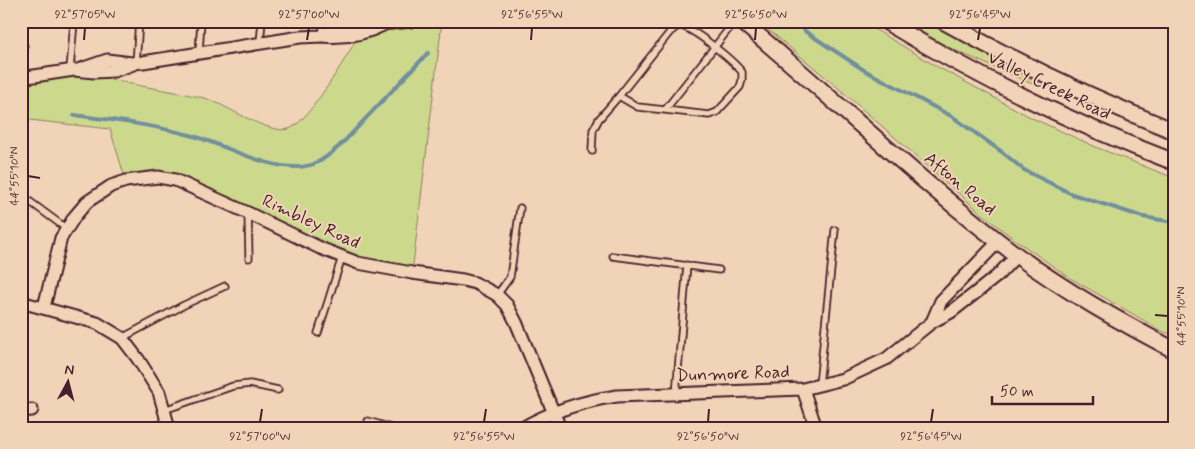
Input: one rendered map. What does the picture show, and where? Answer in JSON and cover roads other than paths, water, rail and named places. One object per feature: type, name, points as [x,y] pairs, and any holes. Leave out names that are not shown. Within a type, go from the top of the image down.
[{"type":"main road","name":"Afton Road","points":[[741,21],[921,177],[1017,255],[1089,303],[1174,350]]},
{"type":"main road","name":"Valley Creek Road","points":[[885,21],[1021,96],[1098,131],[1174,162]]},
{"type":"main road","name":"Valley Creek Road","points":[[943,21],[1046,75],[1101,101],[1174,131]]},
{"type":"street","points":[[21,78],[74,70],[107,60],[136,63],[260,43],[322,36],[345,25],[411,21]]},
{"type":"street","name":"Rimbley Road","points":[[44,307],[58,248],[75,216],[87,202],[118,184],[142,178],[158,177],[175,180],[358,263],[463,280],[476,284],[497,295],[516,322],[560,428]]},
{"type":"street","name":"Dunmore Road","points":[[932,322],[941,301],[999,241]]},
{"type":"street","name":"Dunmore Road","points":[[522,428],[554,412],[593,400],[617,396],[804,389],[843,379],[886,359],[932,322],[951,312],[997,276],[1017,255]]},
{"type":"street","points":[[21,302],[97,323],[122,338],[159,392],[169,428]]},
{"type":"street","points":[[804,389],[816,428]]},
{"type":"lane","points":[[74,21],[74,70]]},
{"type":"lane","points":[[136,63],[139,21]]},
{"type":"lane","points":[[199,52],[201,21]]},
{"type":"lane","points":[[260,43],[262,21]]},
{"type":"lane","points":[[322,36],[324,21]]},
{"type":"lane","points":[[665,110],[735,21]]},
{"type":"lane","points":[[592,151],[593,130],[599,119],[670,32],[678,26],[688,27],[742,72],[740,87],[717,112],[709,115],[638,107],[619,96]]},
{"type":"lane","points":[[21,195],[67,229]]},
{"type":"lane","points":[[497,295],[510,277],[520,208]]},
{"type":"lane","points":[[248,212],[249,258]]},
{"type":"lane","points":[[819,386],[835,230]]},
{"type":"lane","points":[[613,256],[719,270]]},
{"type":"lane","points":[[318,333],[342,257]]},
{"type":"lane","points":[[676,394],[687,265]]},
{"type":"lane","points":[[122,338],[184,305],[225,286]]},
{"type":"lane","points":[[164,410],[233,386],[250,384],[278,390]]},
{"type":"lane","points":[[368,421],[391,428]]},
{"type":"waterway","points":[[796,21],[806,32],[864,70],[953,117],[1024,170],[1072,194],[1143,217],[1174,222]]},
{"type":"waterway","points":[[74,115],[176,131],[204,139],[268,163],[300,167],[314,164],[336,149],[428,53]]}]
